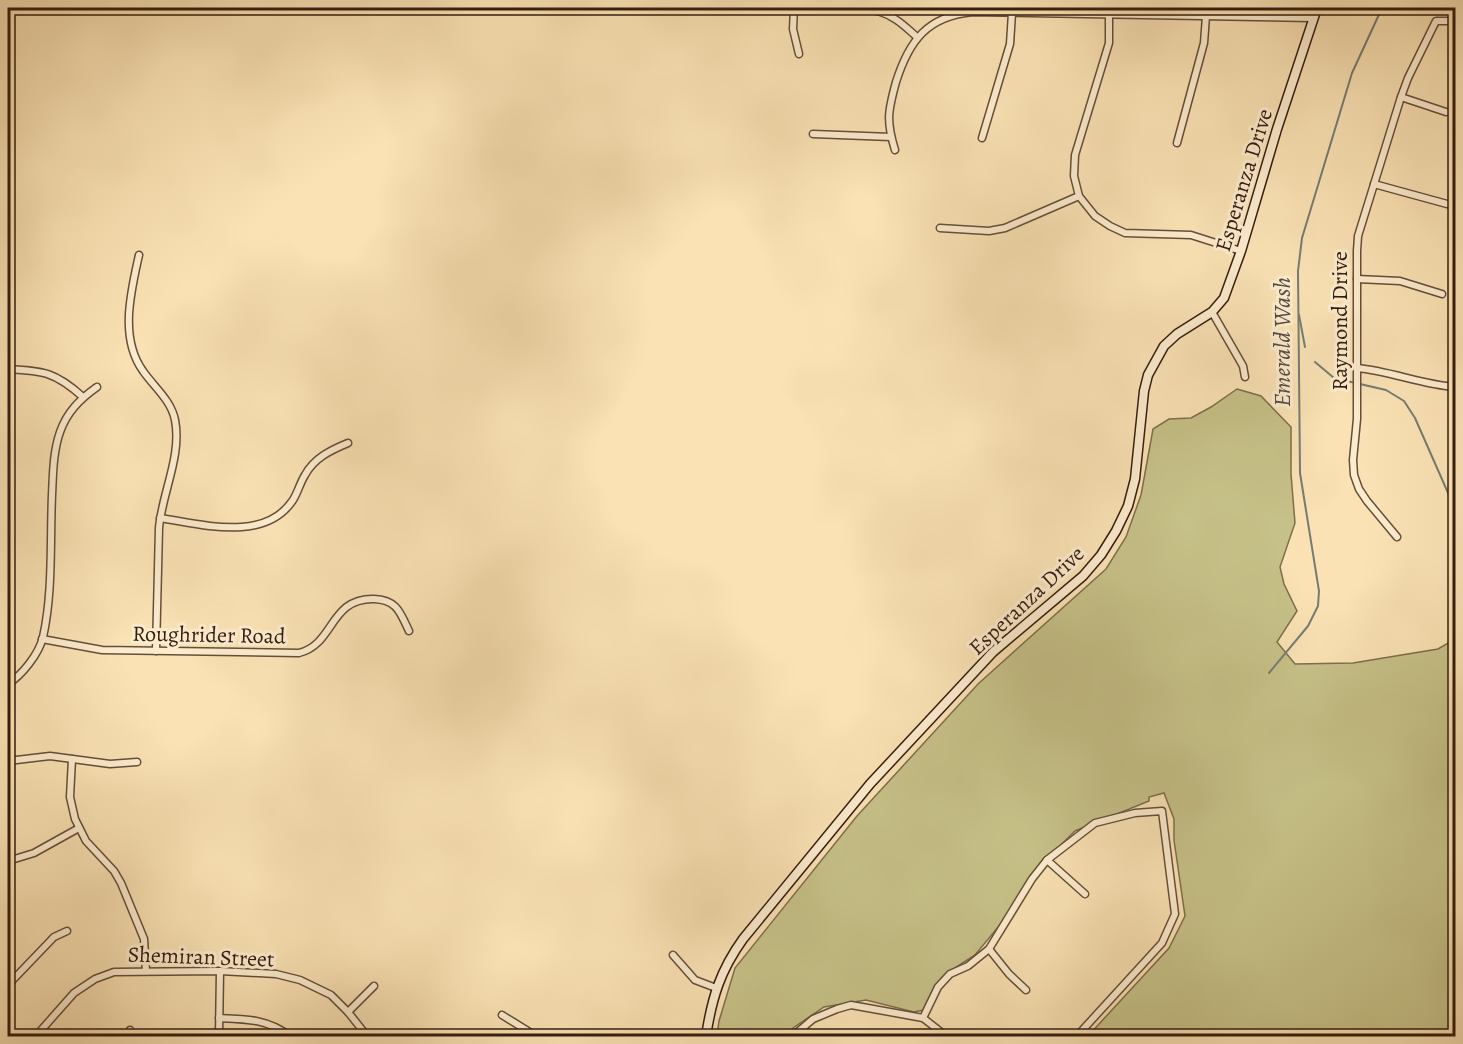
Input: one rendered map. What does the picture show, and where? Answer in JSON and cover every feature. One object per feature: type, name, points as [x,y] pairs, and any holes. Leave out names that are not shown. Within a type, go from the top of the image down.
[{"type":"main road","name":"Esperanza Drive","points":[[706,1036],[716,988],[731,955],[742,939],[870,784],[993,652],[1083,576],[1101,555],[1116,531],[1128,506],[1135,479],[1144,391],[1154,361],[1164,346],[1177,334],[1212,312],[1224,298],[1241,251],[1276,129],[1317,8]]},
{"type":"street","points":[[794,8],[793,29],[799,54]]},
{"type":"street","points":[[808,8],[864,9],[880,12],[894,18],[917,37]]},
{"type":"street","points":[[895,150],[888,109],[903,58],[917,37],[936,22],[954,14],[973,12],[1312,18]]},
{"type":"street","points":[[982,138],[1010,44],[1012,13]]},
{"type":"street","points":[[1109,14],[1109,43],[1075,155],[1074,176],[1079,196],[1095,216],[1125,233],[1191,235],[1241,251]]},
{"type":"street","points":[[1177,143],[1204,43],[1206,16]]},
{"type":"street","name":"Raymond Drive","points":[[1397,537],[1367,501],[1354,475],[1358,236],[1408,78],[1436,21],[1455,21]]},
{"type":"street","points":[[1401,97],[1446,112]]},
{"type":"street","points":[[813,134],[891,137]]},
{"type":"street","points":[[1374,183],[1447,204]]},
{"type":"street","points":[[940,228],[989,231],[1005,228],[1079,196]]},
{"type":"street","points":[[139,255],[130,301],[130,332],[133,348],[140,367],[168,403],[175,419],[177,438],[160,518],[156,651]]},
{"type":"street","points":[[1357,279],[1400,281],[1442,294]]},
{"type":"street","points":[[1212,312],[1244,366],[1245,377]]},
{"type":"street","points":[[1357,368],[1380,370],[1434,385],[1455,387]]},
{"type":"street","points":[[8,369],[36,370],[53,375],[67,383],[83,397]]},
{"type":"street","points":[[8,684],[23,670],[42,639],[48,593],[54,458],[60,433],[65,421],[83,397],[97,387]]},
{"type":"street","points":[[160,518],[229,527],[267,521],[289,505],[304,475],[317,460],[331,450],[348,443]]},
{"type":"street","name":"Roughrider Road","points":[[42,639],[102,650],[299,653],[315,647],[344,608],[362,599],[387,601],[394,605],[409,631]]},
{"type":"street","points":[[8,761],[50,756],[110,764],[137,762]]},
{"type":"street","points":[[72,759],[70,797],[79,828],[86,841],[114,871],[121,883],[144,939],[146,971]]},
{"type":"street","points":[[923,1018],[938,987],[950,974],[968,966],[989,949],[1032,879],[1047,860],[1095,823],[1123,816],[1162,811],[1175,914],[1162,943],[1077,1036]]},
{"type":"street","points":[[8,861],[34,853],[79,828]]},
{"type":"street","points":[[1047,860],[1085,894]]},
{"type":"street","points":[[8,985],[54,937],[67,931]]},
{"type":"street","points":[[989,949],[1009,974],[1026,990]]},
{"type":"street","points":[[673,956],[695,980],[716,988]]},
{"type":"street","name":"Shemiran Street","points":[[36,1036],[74,993],[95,979],[114,972],[146,971],[276,974],[300,980],[331,995],[367,1036]]},
{"type":"street","points":[[219,1036],[220,971]]},
{"type":"street","points":[[348,1012],[374,986]]},
{"type":"street","points":[[793,1036],[813,1019],[837,1008],[851,1005],[923,1018],[945,1036]]},
{"type":"street","points":[[502,1015],[536,1036]]},
{"type":"street","points":[[219,1018],[250,1019],[278,1027],[290,1036]]},
{"type":"shaded area","points":[[1237,389],[1261,396],[1291,427],[1291,474],[1295,523],[1280,567],[1284,584],[1297,611],[1277,642],[1295,664],[1353,663],[1438,649],[1455,639],[1455,1036],[1088,1036],[1169,948],[1185,916],[1174,840],[1174,819],[1164,793],[1149,797],[1149,801],[1075,831],[1041,865],[1009,914],[975,955],[950,971],[924,1010],[914,1012],[866,1000],[824,1007],[793,1028],[788,1036],[717,1036],[719,1021],[735,968],[857,816],[978,684],[1106,569],[1126,537],[1141,495],[1153,429],[1169,419],[1191,418]]},
{"type":"waterway","name":"Emerald Wash","points":[[1269,673],[1308,626],[1318,606],[1319,591],[1300,473],[1298,271],[1302,238],[1352,73],[1382,8]]},
{"type":"waterway","name":"Emerald Wash","points":[[1299,315],[1305,347]]},
{"type":"waterway","points":[[1315,362],[1334,378],[1386,390],[1404,401],[1415,418],[1456,511]]}]
